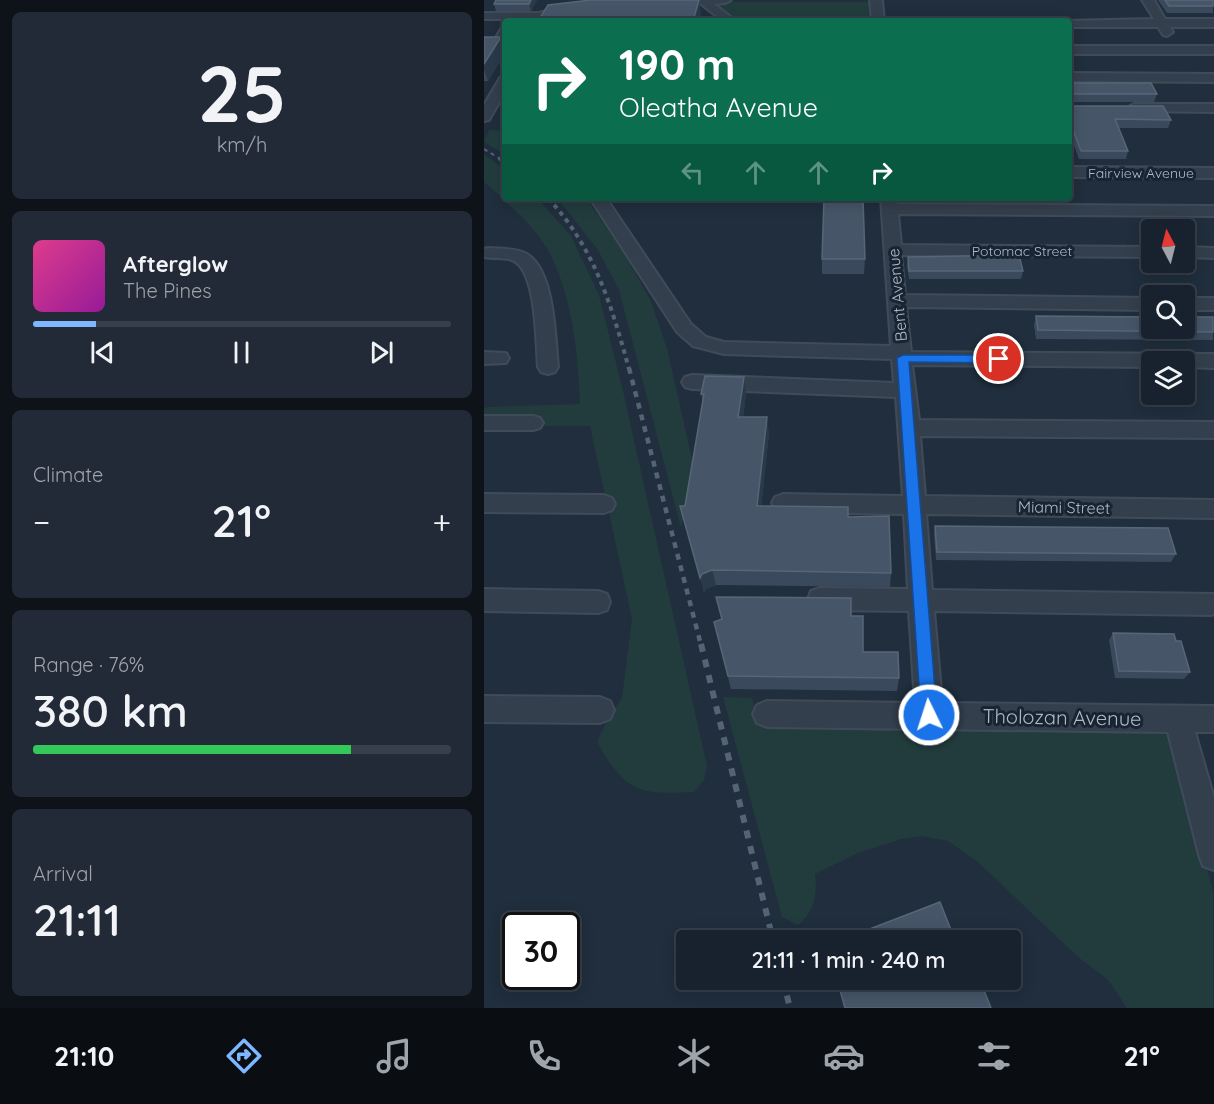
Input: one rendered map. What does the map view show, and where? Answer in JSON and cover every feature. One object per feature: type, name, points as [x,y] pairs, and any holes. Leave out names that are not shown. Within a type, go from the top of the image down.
[{"type":"street","points":[[541,18],[552,0]]},
{"type":"street","points":[[656,1],[725,0]]},
{"type":"street","points":[[876,0],[878,18]]},
{"type":"street","points":[[1148,0],[1206,96]]},
{"type":"street","points":[[704,1],[726,18]]},
{"type":"street","points":[[541,18],[585,6]]},
{"type":"street","points":[[490,13],[516,18]]},
{"type":"street","points":[[1072,23],[1213,23]]},
{"type":"street","points":[[1072,50],[1213,50]]},
{"type":"street","points":[[1072,77],[1206,96]]},
{"type":"street","points":[[1206,96],[1213,78]]},
{"type":"street","points":[[487,112],[502,86]]},
{"type":"street","points":[[1125,108],[1206,96]]},
{"type":"street","points":[[487,112],[502,108]]},
{"type":"street","name":"Fairview Avenue","points":[[1072,172],[1213,173]]},
{"type":"street","points":[[600,201],[684,328],[700,342],[724,348],[903,356],[1213,362]]},
{"type":"street","points":[[890,203],[1212,215]]},
{"type":"street","name":"Bent Avenue","points":[[890,203],[896,301],[909,428],[929,715]]},
{"type":"street","name":"Potomac Street","points":[[893,250],[1141,252]]},
{"type":"street","points":[[1195,252],[1213,253]]},
{"type":"street","points":[[485,256],[508,254],[522,258],[532,268],[538,284],[548,368]]},
{"type":"street","points":[[896,301],[1141,304]]},
{"type":"street","points":[[1195,304],[1213,304]]},
{"type":"street","points":[[692,382],[906,390]]},
{"type":"street","points":[[484,423],[533,423]]},
{"type":"street","points":[[909,428],[1213,430]]},
{"type":"street","points":[[484,502],[604,504]]},
{"type":"street","name":"Miami Street","points":[[783,503],[1213,509]]},
{"type":"street","points":[[796,599],[1211,604]]},
{"type":"street","points":[[484,600],[598,602]]},
{"type":"street","points":[[484,709],[600,711]]},
{"type":"street","name":"Tholozan Avenue","points":[[767,714],[1213,719]]},
{"type":"street","points":[[1178,719],[1213,855]]},
{"type":"green space","points":[[723,2],[868,2],[871,4],[872,18],[732,18],[716,7]]},
{"type":"green space","points":[[489,130],[502,131],[502,153],[484,142]]},
{"type":"green space","points":[[484,154],[502,168],[502,198],[484,182]]},
{"type":"green space","points":[[505,201],[540,201],[571,236],[599,295],[623,391],[707,766],[704,780],[694,792],[647,791],[635,787],[625,781],[616,771],[597,742],[608,718],[622,698],[632,619],[590,426],[545,426],[541,421],[484,421],[484,409],[487,407],[580,404],[573,328],[565,291],[551,256],[521,216]]},
{"type":"green space","points":[[559,201],[588,201],[623,252],[650,299],[667,348],[694,468],[681,528],[619,290],[598,250]]},
{"type":"green space","points":[[723,697],[752,698],[759,723],[765,728],[1174,732],[1213,892],[1213,1008],[1127,1008],[1108,980],[1078,957],[979,863],[948,841],[923,836],[901,839],[858,853],[815,874],[814,902],[808,915],[798,925],[782,917]]},
{"type":"building","points":[[496,0],[531,0],[529,4],[494,4]]},
{"type":"building","points":[[591,0],[699,0],[694,18],[540,18],[548,5]]},
{"type":"building","points":[[1165,0],[1213,0],[1213,6],[1169,6]]},
{"type":"building","points":[[484,37],[501,37],[484,64]]},
{"type":"building","points":[[1072,83],[1151,83],[1157,94],[1072,94]]},
{"type":"building","points":[[1072,106],[1163,106],[1171,120],[1115,119],[1128,151],[1081,151],[1072,127]]},
{"type":"building","points":[[824,201],[863,201],[865,259],[822,259]]},
{"type":"building","points":[[1019,255],[1023,271],[909,271],[908,257]]},
{"type":"building","points":[[1036,316],[1141,317],[1141,331],[1038,330]]},
{"type":"building","points":[[1195,317],[1213,317],[1213,332],[1195,332]]},
{"type":"building","points":[[705,376],[744,377],[738,417],[767,417],[757,506],[848,507],[848,517],[889,516],[891,573],[712,570],[702,574],[700,578],[680,506],[685,506]]},
{"type":"building","points":[[935,526],[1168,528],[1176,554],[937,552]]},
{"type":"building","points":[[716,597],[851,598],[851,616],[863,616],[863,652],[898,652],[899,678],[728,676],[714,622],[722,619]]},
{"type":"building","points":[[1113,633],[1174,634],[1176,641],[1181,641],[1190,672],[1119,671]]},
{"type":"building","points":[[940,902],[951,930],[867,930]]},
{"type":"building","points":[[840,990],[984,990],[991,1008],[845,1008]]},
{"type":"railway","points":[[484,149],[502,160]]},
{"type":"railway","points":[[551,201],[590,257],[608,300],[629,369]]},
{"type":"railway","points":[[629,368],[701,645]]},
{"type":"railway","points":[[701,644],[771,930]]},
{"type":"railway","points":[[786,990],[790,1008]]},
{"type":"route","points":[[929,715],[903,358],[999,359]]}]
